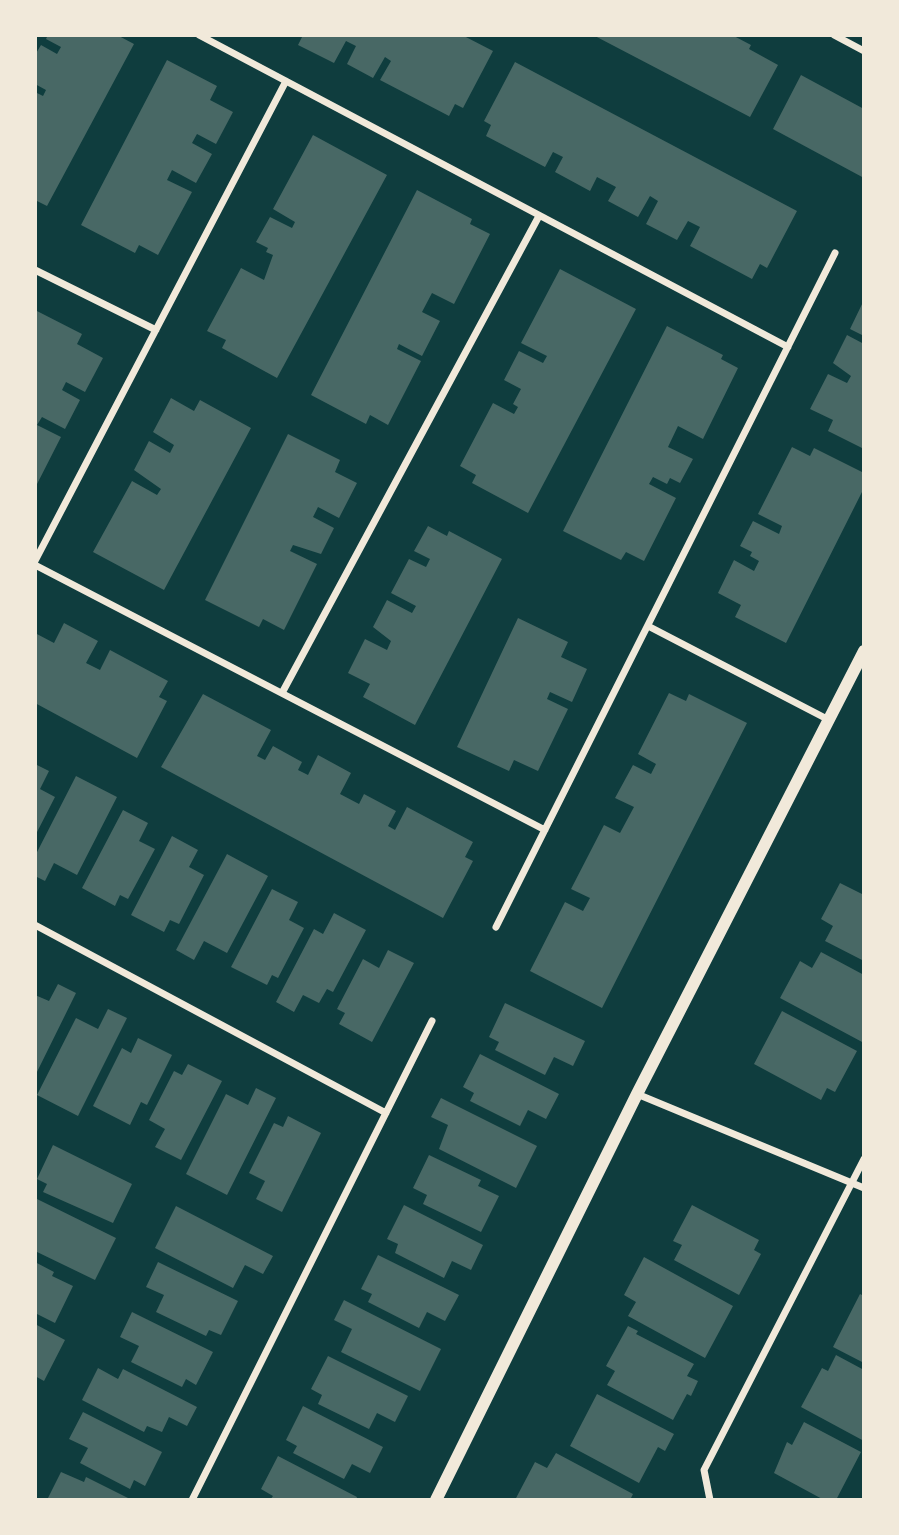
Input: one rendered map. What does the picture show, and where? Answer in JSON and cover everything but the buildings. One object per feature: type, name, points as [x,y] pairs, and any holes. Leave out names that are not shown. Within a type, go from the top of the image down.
[{"type":"street","points":[[199,35],[788,347]]},
{"type":"street","points":[[834,35],[864,51]]},
{"type":"street","points":[[286,81],[35,563],[545,830]]},
{"type":"street","points":[[282,693],[540,216]]},
{"type":"street","points":[[496,927],[835,253]]},
{"type":"street","points":[[35,270],[156,330]]},
{"type":"street","points":[[648,626],[829,720]]},
{"type":"street","points":[[436,1500],[637,1094],[864,650]]},
{"type":"street","points":[[35,925],[386,1112]]},
{"type":"street","points":[[192,1500],[432,1021]]},
{"type":"street","points":[[637,1094],[864,1188]]},
{"type":"street","points":[[710,1500],[704,1470],[864,1159]]}]
